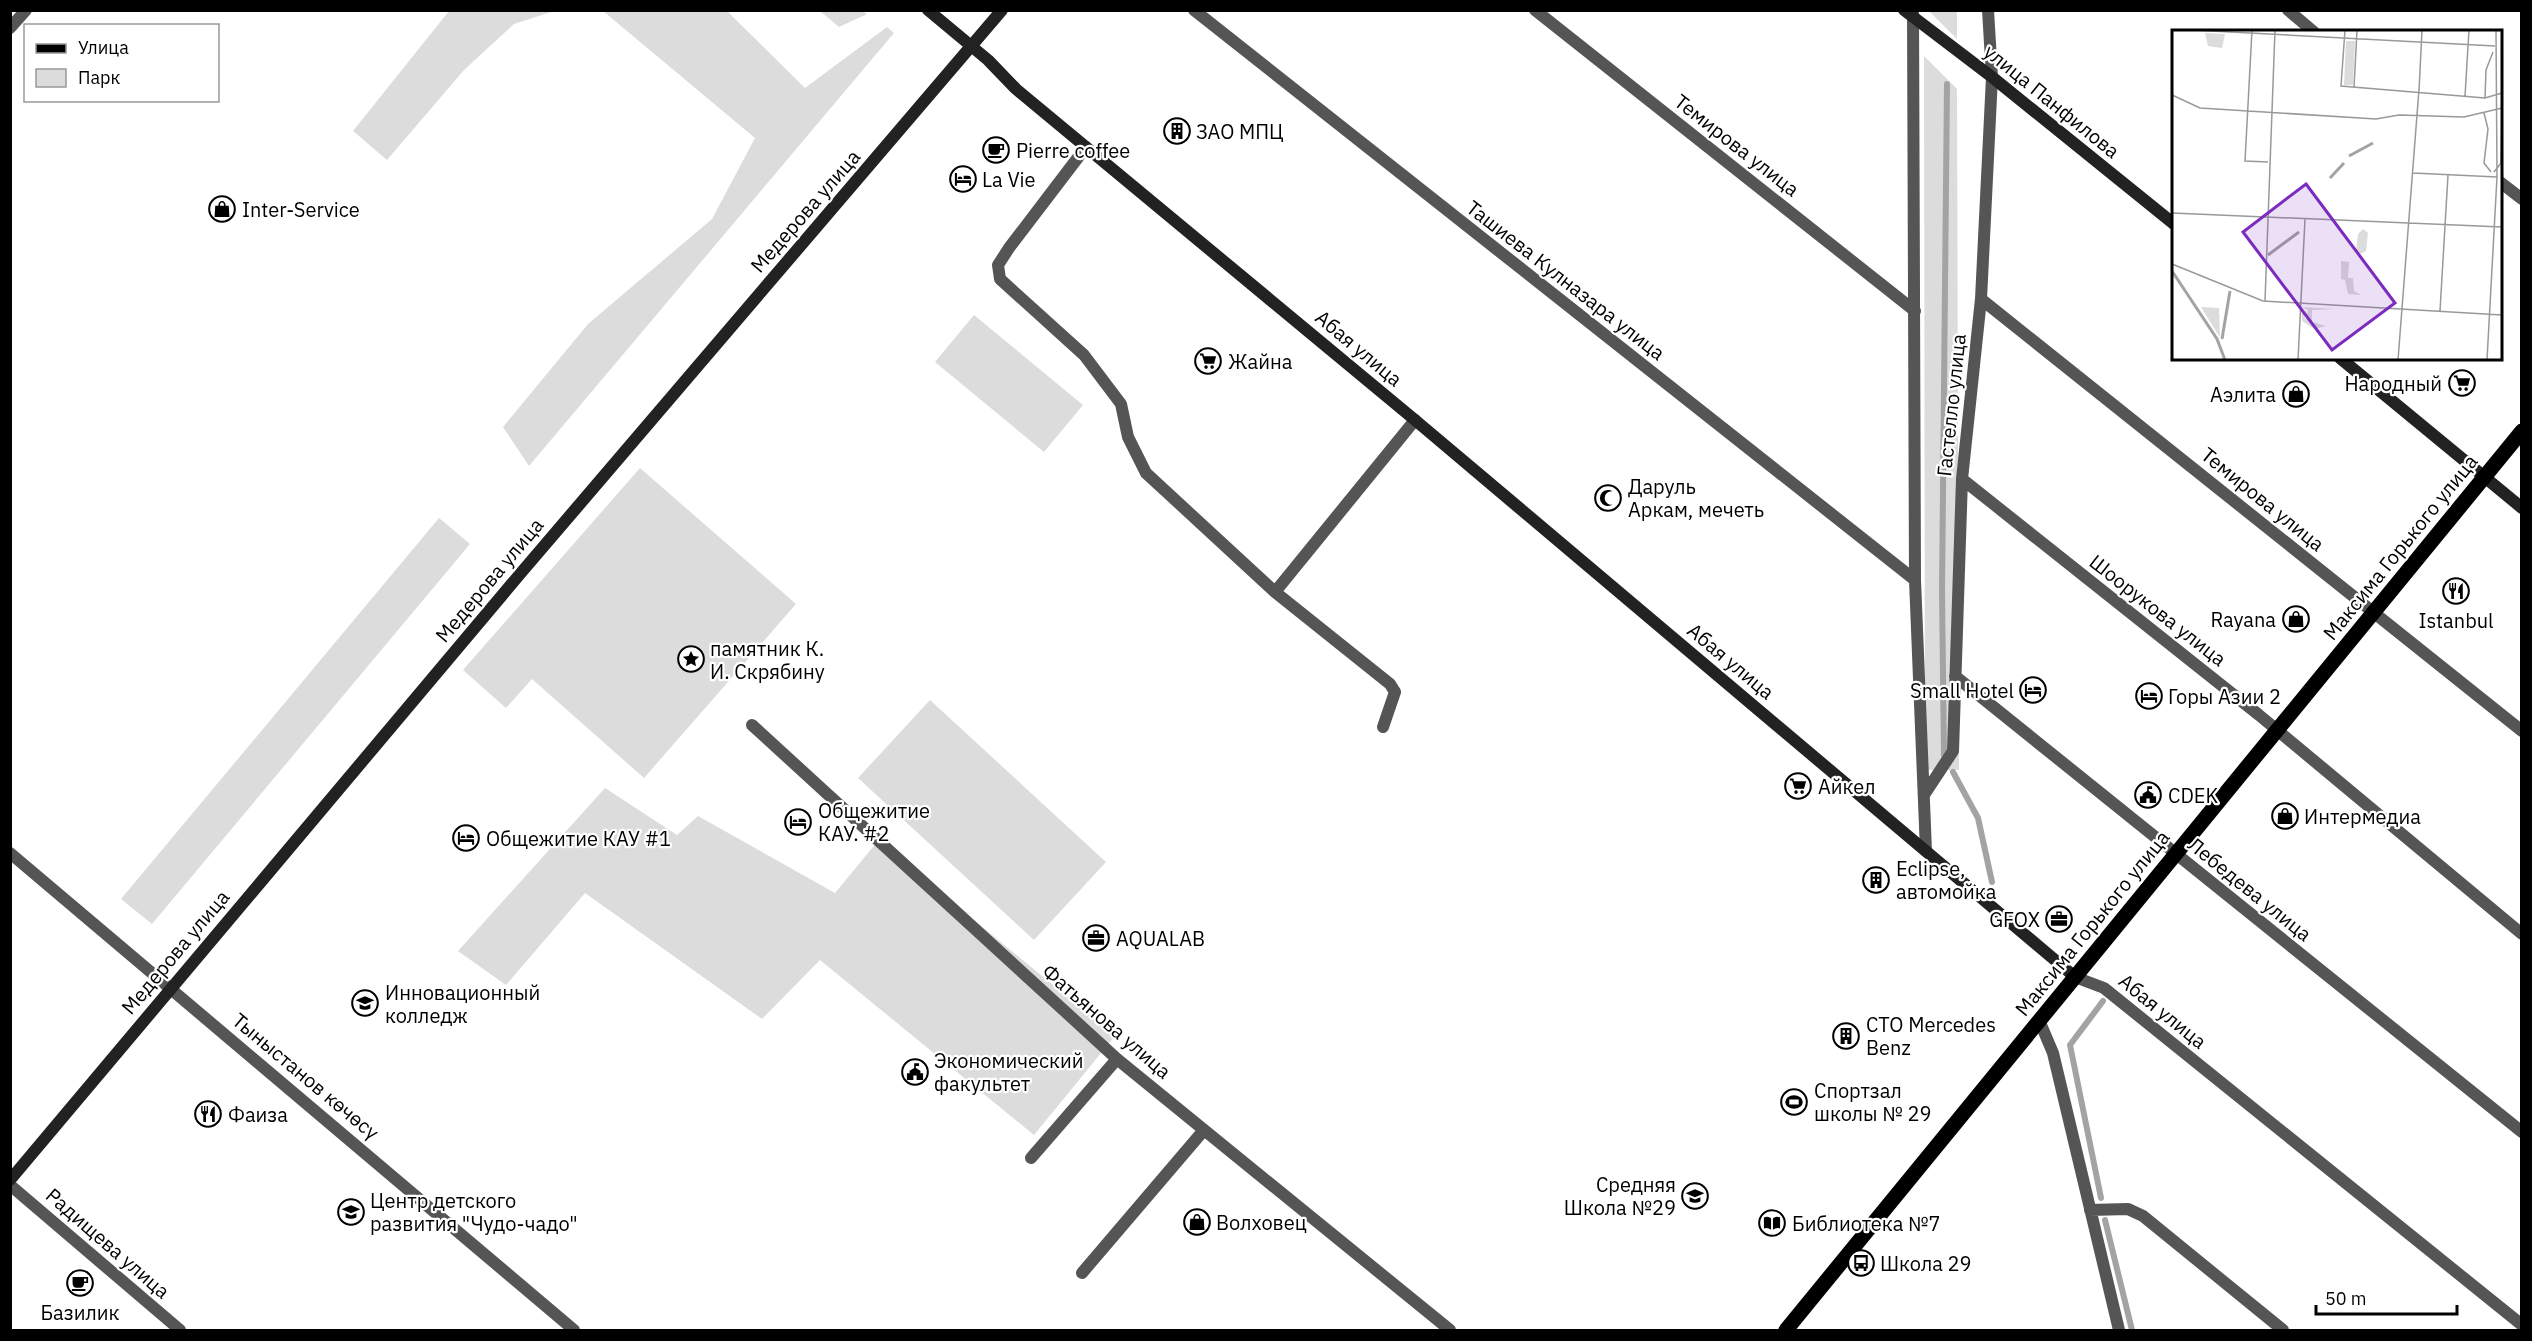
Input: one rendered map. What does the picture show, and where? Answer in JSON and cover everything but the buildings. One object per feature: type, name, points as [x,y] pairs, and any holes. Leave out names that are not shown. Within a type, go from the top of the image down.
[{"type":"main road","name":"Максима Горького улица","points":[[1793,1328],[2039,1020],[2522,431]]},
{"type":"street","points":[[10,28],[26,10]]},
{"type":"street","name":"Абая улица","points":[[928,10],[972,46],[1016,89],[1414,420],[2075,976],[2104,988],[2522,1325]]},
{"type":"street","name":"Медерова улица","points":[[10,1180],[519,574],[1002,10]]},
{"type":"street","name":"Ташиева Кулназара улица","points":[[1194,10],[1915,580]]},
{"type":"street","name":"Темирова улица","points":[[1535,10],[1914,311]]},
{"type":"street","name":"Гастелло улица","points":[[1924,795],[1953,751],[1962,479],[1980,299],[1992,77],[1988,10]]},
{"type":"street","points":[[2288,10],[2312,30]]},
{"type":"street","name":"Гастелло улица","points":[[1910,13],[1915,580],[1926,852]]},
{"type":"street","name":"улица Панфилова","points":[[1910,13],[2172,222]]},
{"type":"street","points":[[1086,147],[1009,248],[998,265],[1000,279],[1084,355],[1121,404],[1128,437],[1146,473],[1275,592],[1390,684],[1395,692],[1383,727]]},
{"type":"street","points":[[2502,184],[2522,199]]},
{"type":"street","name":"Темирова улица","points":[[1980,299],[2522,731]]},
{"type":"street","points":[[2342,360],[2522,508]]},
{"type":"street","points":[[1275,592],[1414,420]]},
{"type":"street","name":"Шоорукова улица","points":[[1962,479],[2277,730],[2522,934]]},
{"type":"street","name":"Лебедева улица","points":[[1955,676],[2522,1132]]},
{"type":"street","name":"Фатьянова улица","points":[[752,725],[1118,1059],[1450,1330]]},
{"type":"street","name":"Тыныстанов көчөсү","points":[[10,853],[574,1330]]},
{"type":"street","points":[[2039,1020],[2053,1053],[2119,1330]]},
{"type":"street","points":[[1031,1158],[1118,1059]]},
{"type":"street","points":[[1082,1273],[1204,1130]]},
{"type":"street","name":"Радищева улица","points":[[10,1185],[180,1330]]},
{"type":"street","points":[[2090,1210],[2128,1209],[2143,1216],[2283,1330]]},
{"type":"green space","points":[[449,11],[568,11],[551,12],[514,24],[464,70],[387,160],[353,131]]},
{"type":"green space","points":[[603,11],[727,11],[805,88],[887,27],[894,33],[529,466],[503,427],[588,324],[712,219],[755,138]]},
{"type":"green space","points":[[820,11],[862,11],[867,14],[839,27]]},
{"type":"green space","points":[[1929,11],[1957,11],[1957,39]]},
{"type":"green space","points":[[1924,56],[1957,89],[1959,770],[1925,770]]},
{"type":"green space","points":[[974,315],[1083,405],[1044,452],[935,362]]},
{"type":"green space","points":[[640,468],[796,604],[644,778],[532,679],[506,708],[463,670]]},
{"type":"green space","points":[[439,518],[470,544],[152,924],[121,899]]},
{"type":"green space","points":[[930,700],[1106,862],[1034,940],[858,778]]},
{"type":"green space","points":[[605,788],[677,835],[698,816],[835,893],[878,841],[1115,1036],[1034,1135],[820,960],[762,1019],[585,893],[506,985],[458,951]]},
{"type":"waterway","points":[[1944,755],[1942,591],[1947,84]]},
{"type":"waterway","points":[[1953,772],[1978,818],[1992,882]]},
{"type":"waterway","points":[[2101,1198],[2070,1045],[2103,1001]]},
{"type":"waterway","points":[[2105,1220],[2132,1330]]},
{"type":"place","name":"ЗАО МПЦ","points":[[1177,131]]},
{"type":"place","name":"Рierre coffee","points":[[996,150]]},
{"type":"place","name":"La Vie","points":[[963,179]]},
{"type":"place","name":"Inter-Service","points":[[222,209]]},
{"type":"place","name":"Жайна","points":[[1208,361]]},
{"type":"place","name":"Народный","points":[[2462,383]]},
{"type":"place","name":"Аэлита","points":[[2296,394]]},
{"type":"place","name":"Даруль Аркам, мечеть","points":[[1608,498]]},
{"type":"place","name":"Istanbul","points":[[2456,591]]},
{"type":"place","name":"Rayana","points":[[2296,619]]},
{"type":"place","name":"памятник К. И. Скрябину","points":[[691,659]]},
{"type":"place","name":"Small Hotel","points":[[2033,690]]},
{"type":"place","name":"Горы Азии 2","points":[[2149,696]]},
{"type":"place","name":"Айкел","points":[[1798,786]]},
{"type":"place","name":"CDEK","points":[[2148,795]]},
{"type":"place","name":"Интермедиа","points":[[2285,816]]},
{"type":"place","name":"Общежитие КАУ. #2","points":[[798,822]]},
{"type":"place","name":"Общежитие КАУ #1","points":[[466,838]]},
{"type":"place","name":"Eclipse, автомойка","points":[[1876,880]]},
{"type":"place","name":"GFOX","points":[[2059,919]]},
{"type":"place","name":"AQUALAB","points":[[1096,938]]},
{"type":"place","name":"Инновационный колледж","points":[[365,1003]]},
{"type":"place","name":"СТО Mercedes Benz","points":[[1846,1036]]},
{"type":"place","name":"Экономический факультет","points":[[915,1072]]},
{"type":"place","name":"Спортзал школы № 29","points":[[1794,1102]]},
{"type":"place","name":"Фаиза","points":[[208,1114]]},
{"type":"place","name":"Средняя Школа №29","points":[[1695,1196]]},
{"type":"place","name":"Центр детского развития \"Чудо-чадо\"","points":[[351,1212]]},
{"type":"place","name":"Волховец","points":[[1197,1222]]},
{"type":"place","name":"Библиотека №7","points":[[1772,1223]]},
{"type":"place","name":"Школа 29","points":[[1861,1263]]},
{"type":"place","name":"Базилик","points":[[80,1283]]}]
